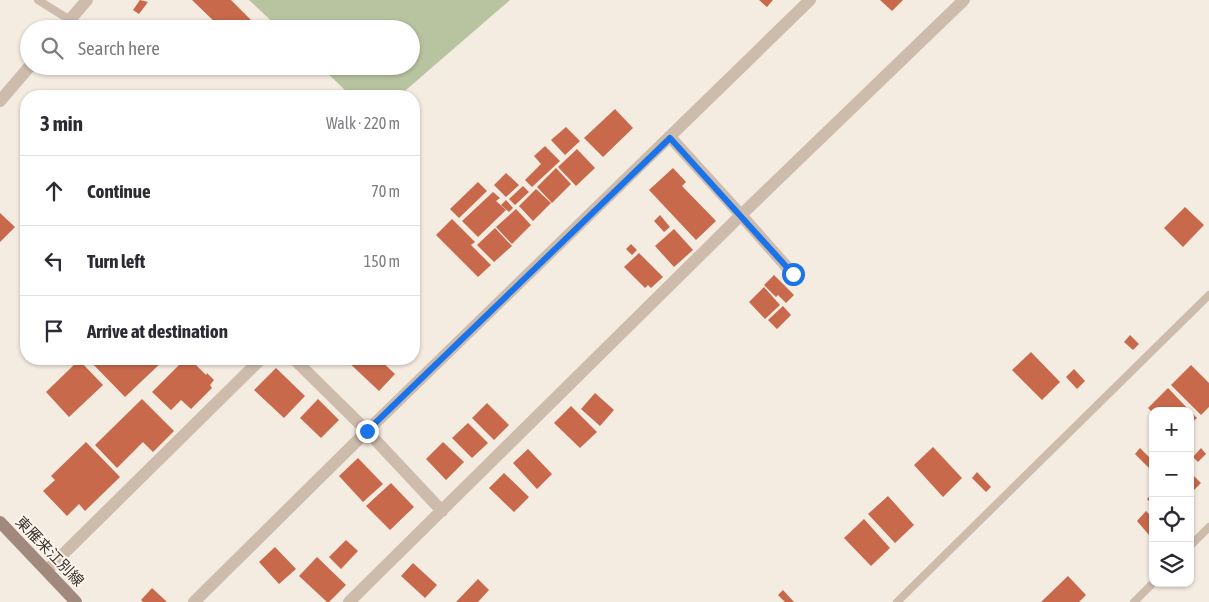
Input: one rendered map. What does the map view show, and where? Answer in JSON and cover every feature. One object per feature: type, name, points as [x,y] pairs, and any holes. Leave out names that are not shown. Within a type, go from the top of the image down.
[{"type":"main road","name":"東雁来江別線","points":[[0,522],[76,602]]},
{"type":"street","points":[[70,20],[87,0]]},
{"type":"street","points":[[194,602],[810,0]]},
{"type":"street","points":[[349,602],[741,216],[964,0]]},
{"type":"street","points":[[0,101],[22,75]]},
{"type":"street","points":[[670,138],[793,274]]},
{"type":"street","points":[[46,570],[256,365]]},
{"type":"street","points":[[300,365],[367,431],[442,511]]},
{"type":"lane","points":[[38,0],[61,20]]},
{"type":"lane","points":[[897,602],[1209,295]]},
{"type":"lane","points":[[1194,542],[1209,527]]},
{"type":"lane","points":[[1134,602],[1149,587]]},
{"type":"green space","points":[[249,0],[510,0],[406,90],[345,90],[329,75],[420,75],[420,20],[270,20]]},
{"type":"building","points":[[140,0],[148,2],[139,14],[133,10]]},
{"type":"building","points":[[192,0],[231,0],[251,20],[213,20]]},
{"type":"building","points":[[759,0],[773,0],[767,7]]},
{"type":"building","points":[[880,0],[903,0],[892,11]]},
{"type":"building","points":[[615,109],[633,128],[603,157],[584,138]]},
{"type":"building","points":[[566,127],[580,141],[565,155],[551,140]]},
{"type":"building","points":[[545,146],[560,161],[532,187],[525,180],[541,164],[534,156]]},
{"type":"building","points":[[577,149],[595,168],[576,186],[558,167]]},
{"type":"building","points":[[556,168],[571,184],[552,203],[537,187]]},
{"type":"building","points":[[673,168],[686,182],[682,186],[716,221],[696,240],[649,190]]},
{"type":"building","points":[[506,173],[519,185],[506,197],[494,185]]},
{"type":"building","points":[[478,182],[487,191],[459,218],[450,209]]},
{"type":"building","points":[[523,186],[529,192],[515,205],[509,199]]},
{"type":"building","points":[[536,189],[551,203],[533,221],[519,206]]},
{"type":"building","points":[[493,192],[500,198],[496,201],[506,210],[478,237],[462,221]]},
{"type":"building","points":[[506,200],[513,208],[509,212],[501,205]]},
{"type":"building","points":[[1185,207],[1204,225],[1183,247],[1164,228]]},
{"type":"building","points":[[516,209],[531,225],[512,244],[496,227]]},
{"type":"building","points":[[0,213],[15,227],[0,242]]},
{"type":"building","points":[[660,215],[670,227],[664,232],[654,221]]},
{"type":"building","points":[[452,219],[475,242],[471,245],[491,265],[478,277],[436,235]]},
{"type":"building","points":[[495,228],[512,246],[494,262],[477,245]]},
{"type":"building","points":[[674,229],[693,250],[674,267],[655,246]]},
{"type":"building","points":[[631,244],[637,250],[632,255],[626,249]]},
{"type":"building","points":[[639,253],[663,277],[651,288],[648,285],[645,288],[624,267]]},
{"type":"building","points":[[774,275],[794,295],[786,303],[778,295],[776,297],[764,285]]},
{"type":"building","points":[[764,287],[780,305],[765,319],[749,302]]},
{"type":"building","points":[[783,306],[791,315],[777,329],[768,320]]},
{"type":"building","points":[[1130,335],[1139,344],[1133,350],[1124,342]]},
{"type":"building","points":[[1031,352],[1060,382],[1042,400],[1012,370]]},
{"type":"building","points":[[74,365],[84,365],[103,385],[69,417],[46,392]]},
{"type":"building","points":[[94,365],[159,365],[125,397]]},
{"type":"building","points":[[179,365],[196,365],[214,380],[210,385],[212,388],[191,409],[181,400],[171,410],[152,392]]},
{"type":"building","points":[[351,365],[385,365],[395,374],[379,391]]},
{"type":"building","points":[[1191,365],[1209,383],[1209,407],[1201,415],[1171,385]]},
{"type":"building","points":[[276,368],[305,396],[284,418],[254,390]]},
{"type":"building","points":[[1074,369],[1085,381],[1077,389],[1066,377]]},
{"type":"building","points":[[1168,388],[1186,407],[1149,407]]},
{"type":"building","points":[[595,393],[614,410],[600,426],[581,409]]},
{"type":"building","points":[[142,399],[174,431],[153,452],[143,442],[117,468],[95,445]]},
{"type":"building","points":[[318,399],[339,420],[321,438],[300,418]]},
{"type":"building","points":[[487,403],[509,425],[494,440],[472,418]]},
{"type":"building","points":[[571,406],[597,432],[580,448],[554,423]]},
{"type":"building","points":[[468,423],[488,443],[472,458],[452,438]]},
{"type":"building","points":[[86,442],[120,477],[85,511],[79,504],[67,516],[43,491],[55,480],[51,476]]},
{"type":"building","points":[[443,442],[464,462],[446,480],[426,459]]},
{"type":"building","points":[[933,447],[962,478],[943,497],[914,465]]},
{"type":"building","points":[[1140,448],[1149,457],[1149,468],[1135,454]]},
{"type":"building","points":[[1201,448],[1206,454],[1198,462],[1194,456]]},
{"type":"building","points":[[528,449],[552,474],[537,489],[513,463]]},
{"type":"building","points":[[358,458],[383,484],[363,502],[339,476]]},
{"type":"building","points":[[977,472],[991,487],[986,492],[972,478]]},
{"type":"building","points":[[504,473],[529,497],[514,512],[489,488]]},
{"type":"building","points":[[1194,476],[1201,483],[1194,490]]},
{"type":"building","points":[[391,483],[414,507],[390,530],[366,506]]},
{"type":"building","points":[[888,496],[914,525],[895,543],[868,514]]},
{"type":"building","points":[[1146,511],[1149,514],[1149,535],[1137,521]]},
{"type":"building","points":[[864,519],[890,548],[871,566],[844,538]]},
{"type":"building","points":[[346,540],[358,551],[341,569],[329,557]]},
{"type":"building","points":[[275,547],[296,569],[279,584],[259,562]]},
{"type":"building","points":[[317,557],[346,585],[329,602],[299,576]]},
{"type":"building","points":[[413,563],[437,585],[425,598],[401,576]]},
{"type":"building","points":[[1068,576],[1086,595],[1079,602],[1041,602]]},
{"type":"building","points":[[478,579],[489,590],[478,602],[456,602]]},
{"type":"building","points":[[152,588],[167,602],[143,602],[141,600]]},
{"type":"building","points":[[783,590],[794,602],[785,602],[778,595]]},
{"type":"route","points":[[367,431],[670,138],[793,274]]}]
